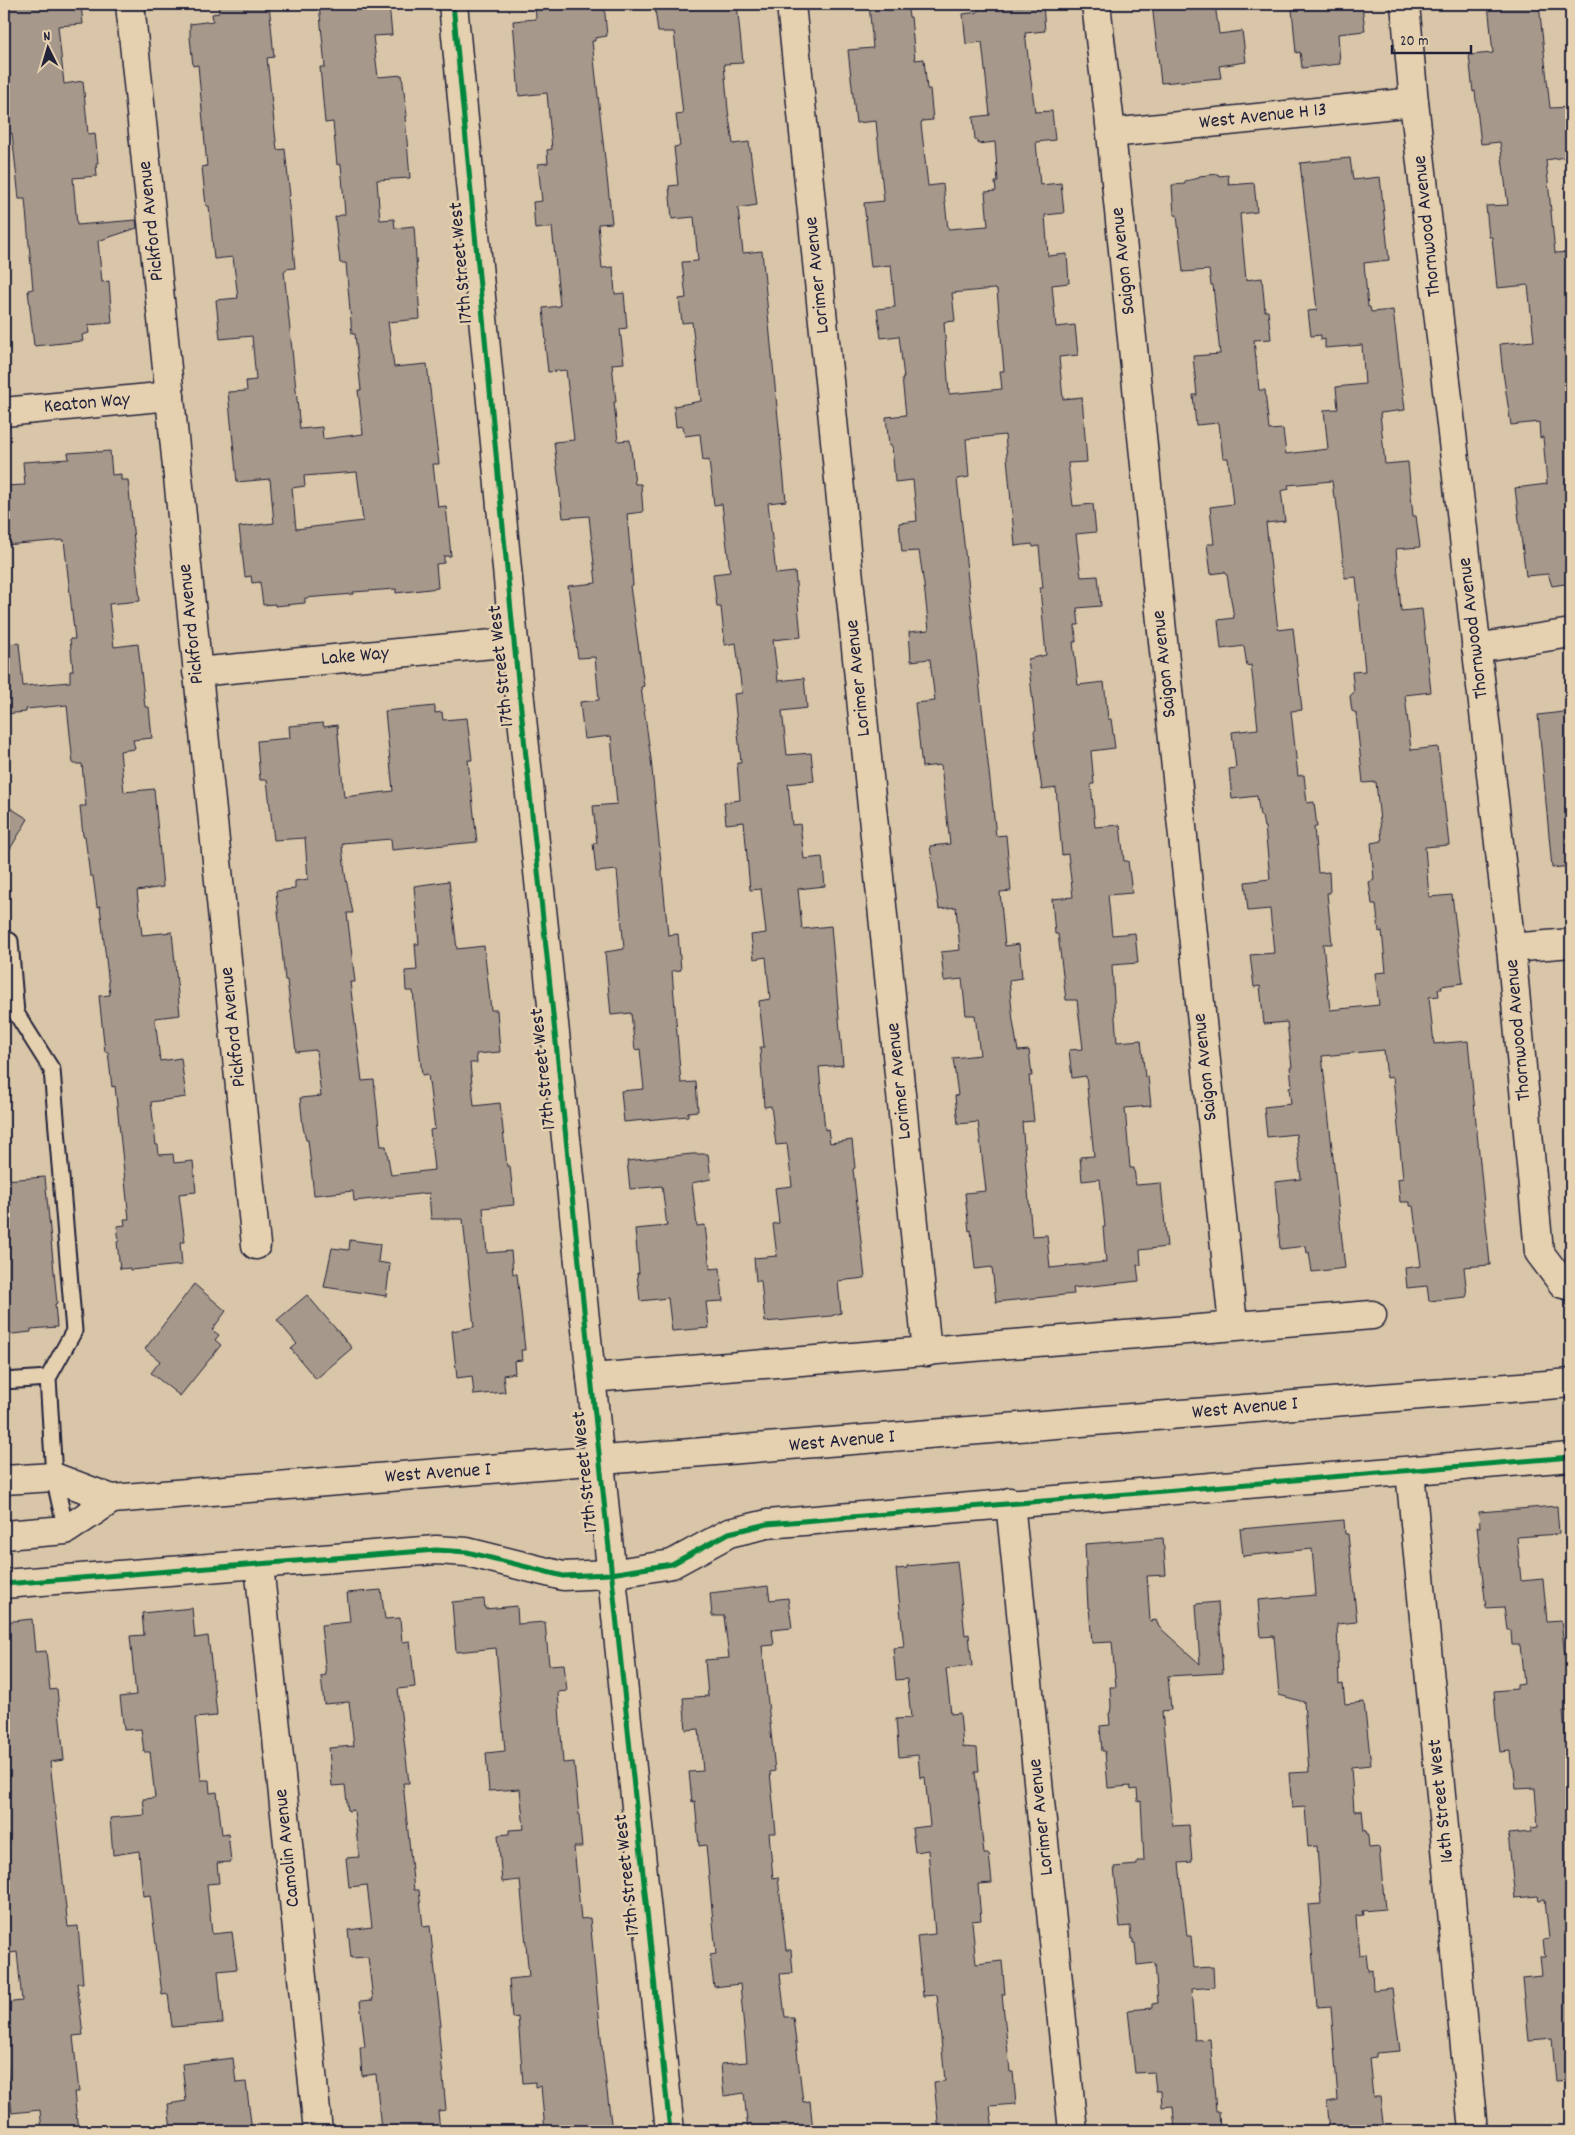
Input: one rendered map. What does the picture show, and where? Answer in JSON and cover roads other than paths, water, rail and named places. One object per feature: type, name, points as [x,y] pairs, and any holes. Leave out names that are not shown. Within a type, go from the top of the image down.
[{"type":"street","name":"Pickford Avenue","points":[[130,4],[256,1245]]},
{"type":"street","name":"17th Street West","points":[[452,4],[514,642],[670,2131]]},
{"type":"street","name":"Lorimer Avenue","points":[[791,4],[927,1352]]},
{"type":"street","name":"Saigon Avenue","points":[[1096,4],[1111,133],[1233,1325]]},
{"type":"street","name":"Thornwood Avenue","points":[[1405,4],[1414,102],[1511,948],[1540,1252],[1563,1284],[1571,1286]]},
{"type":"street","name":"West Avenue H 13","points":[[1111,133],[1414,102]]},
{"type":"street","name":"Keaton Way","points":[[4,412],[170,396]]},
{"type":"street","points":[[1476,648],[1571,633]]},
{"type":"street","name":"Lake Way","points":[[197,672],[514,642]]},
{"type":"street","points":[[1511,948],[1571,943]]},
{"type":"street","points":[[591,1378],[1372,1315]]},
{"type":"street","name":"West Avenue I","points":[[4,1480],[54,1476],[112,1499],[1571,1383]]},
{"type":"street","points":[[4,1584],[436,1550],[467,1552],[563,1576],[611,1574],[672,1564],[729,1533],[767,1524],[1571,1456]]},
{"type":"street","name":"16th Street West","points":[[1410,1471],[1474,2131]]},
{"type":"street","name":"West Avenue I","points":[[4,1535],[66,1530],[112,1499]]},
{"type":"street","name":"Lorimer Avenue","points":[[1010,1502],[1073,2131]]},
{"type":"street","name":"Camolin Avenue","points":[[259,1564],[318,2131]]},
{"type":"lane","points":[[4,942],[10,941],[10,1013],[52,1070],[74,1331],[48,1378],[54,1476],[66,1530]]},
{"type":"lane","points":[[4,1381],[48,1378]]}]
